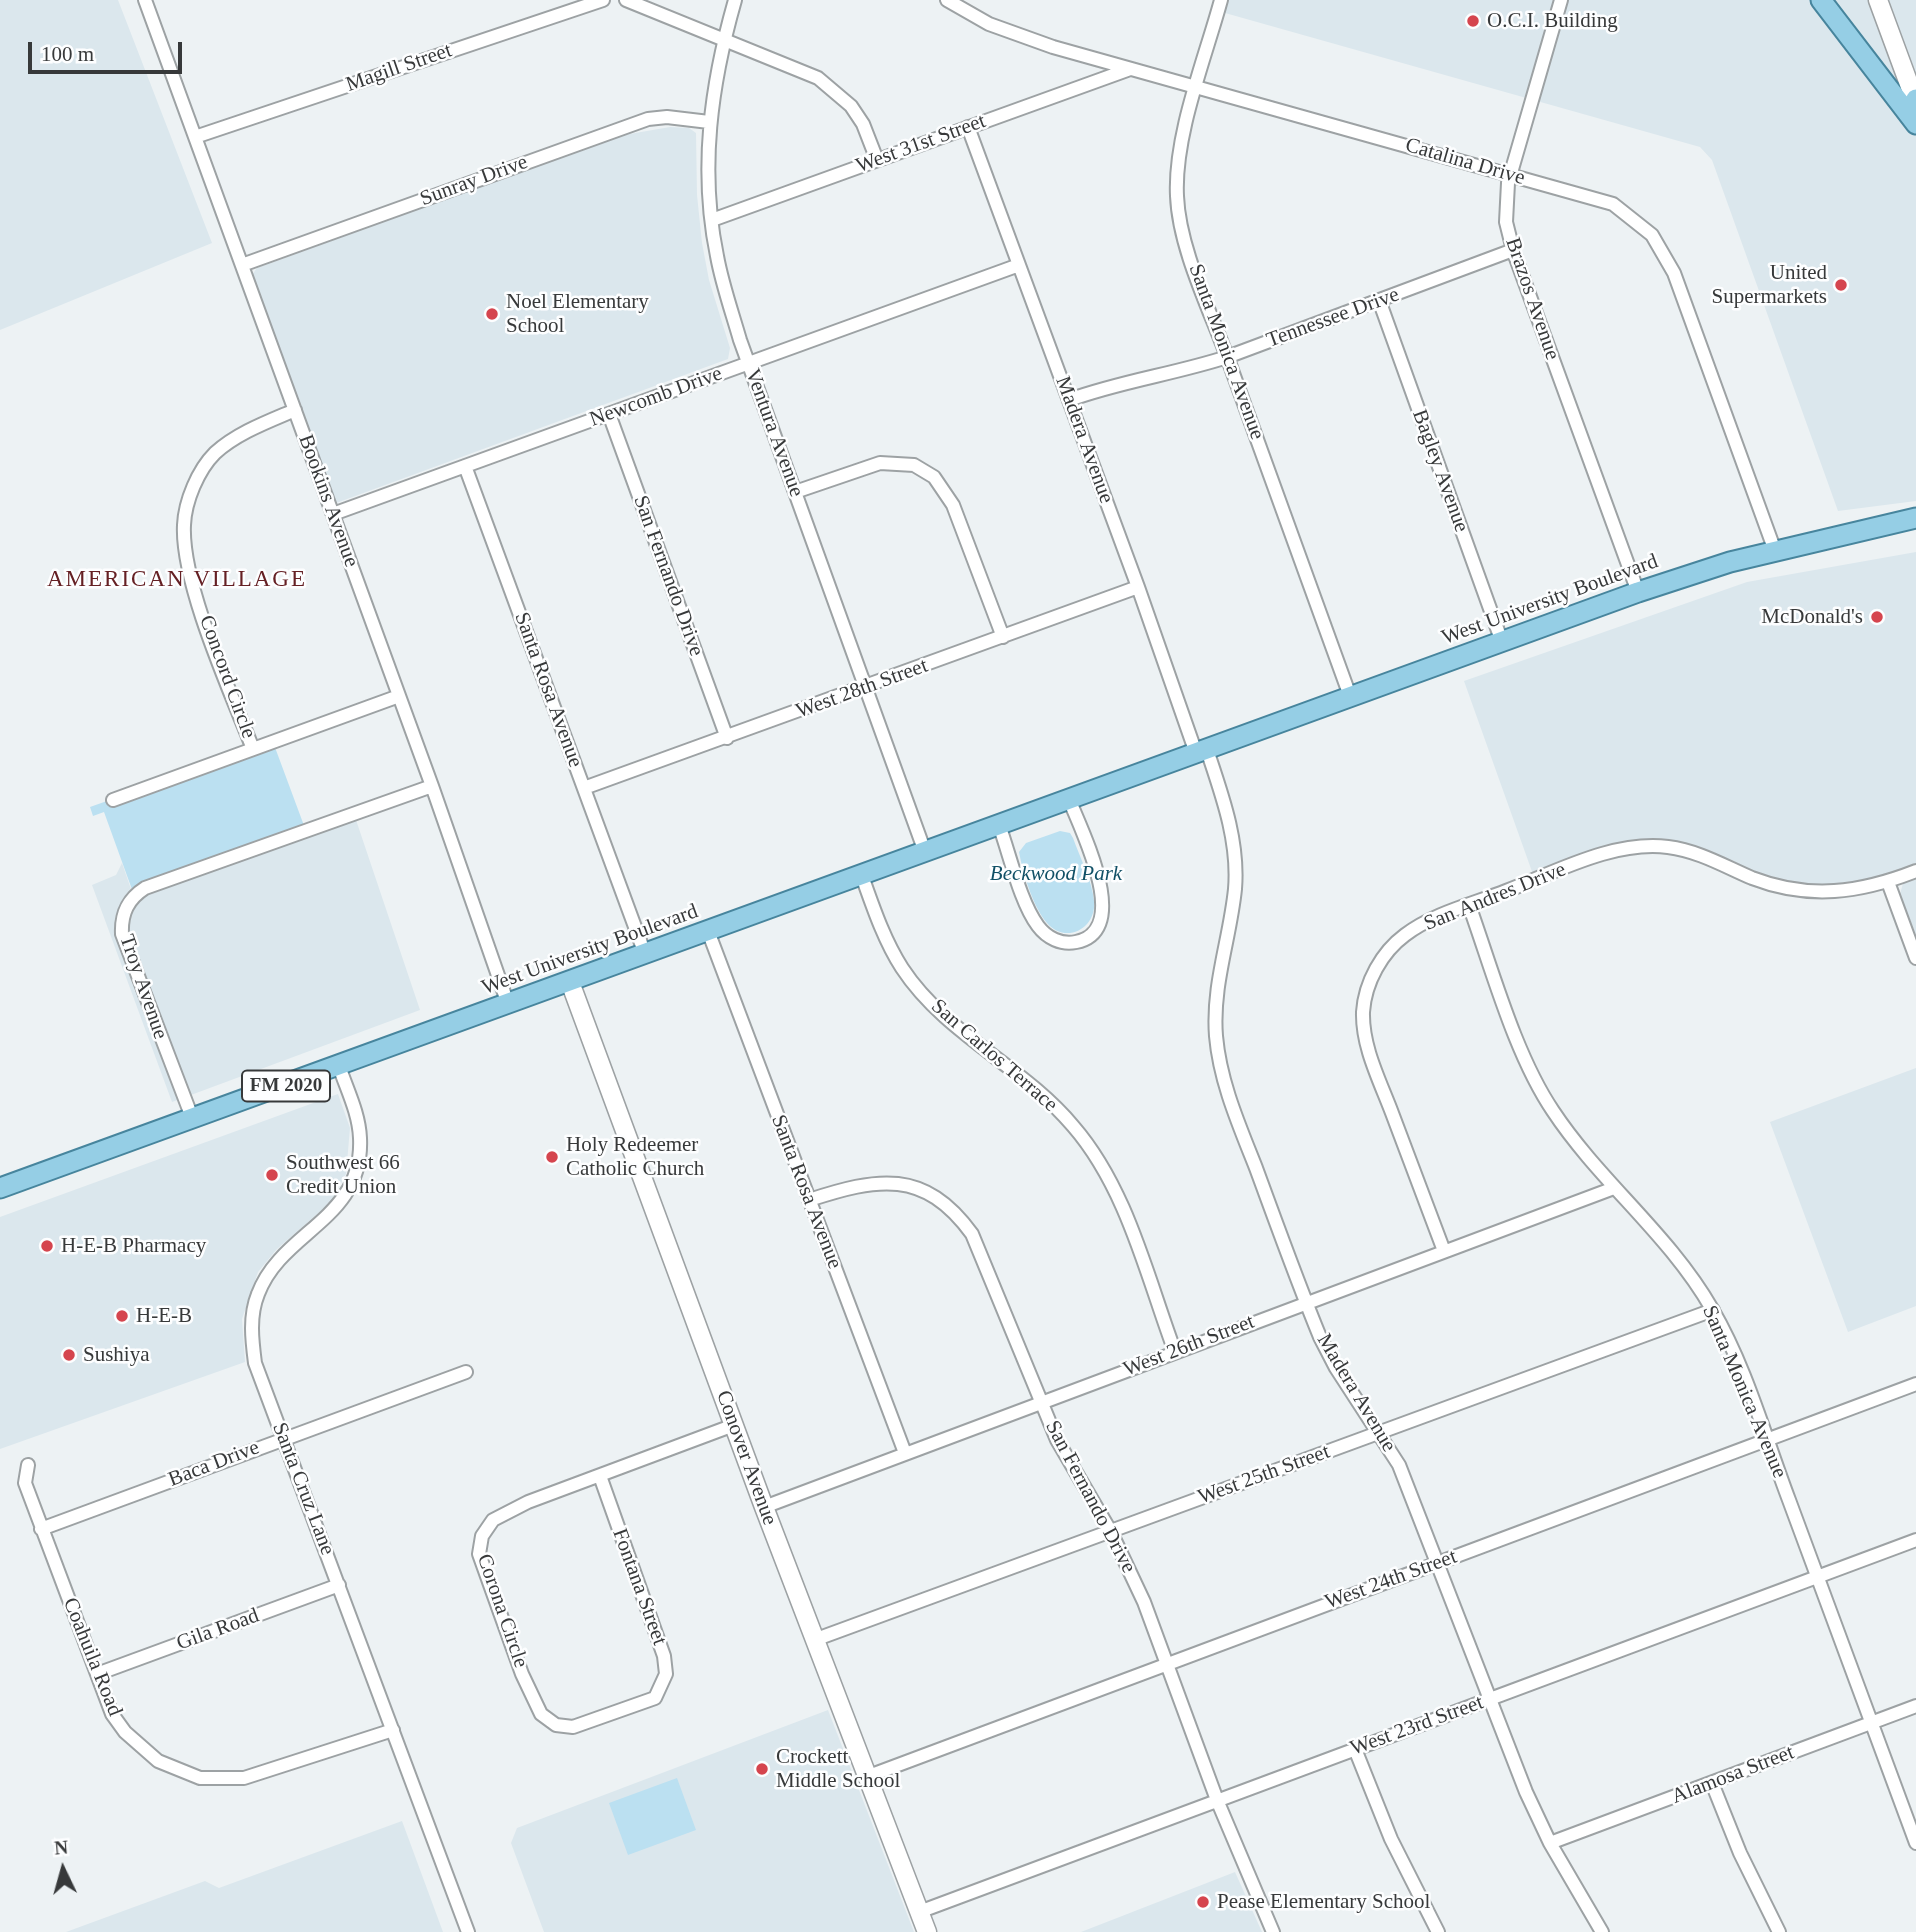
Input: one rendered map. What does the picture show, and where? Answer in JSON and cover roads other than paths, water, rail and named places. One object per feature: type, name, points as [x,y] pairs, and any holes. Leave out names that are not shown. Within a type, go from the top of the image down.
[{"type":"main road","points":[[1821,0],[1916,124]]},
{"type":"main road","name":"West University Boulevard","points":[[0,1188],[1638,592],[1775,551],[1916,518]]},
{"type":"main road","points":[[1894,523],[1916,530]]},
{"type":"street","name":"Bookins Avenue","points":[[145,0],[432,786],[508,1004]]},
{"type":"street","name":"Magill Street","points":[[195,137],[603,0]]},
{"type":"street","points":[[626,0],[798,68],[836,91],[863,124],[877,160]]},
{"type":"street","name":"Ventura Avenue","points":[[735,0],[724,39],[709,122],[712,220],[717,257],[748,364],[925,852]]},
{"type":"street","name":"Catalina Drive","points":[[947,0],[989,24],[1130,69],[1613,204],[1637,220],[1665,253],[1775,551]]},
{"type":"street","name":"Santa Monica Avenue","points":[[1221,0],[1189,109],[1180,155],[1177,195],[1179,214],[1227,357],[1350,696]]},
{"type":"street","name":"Brazos Avenue","points":[[1561,0],[1510,174],[1506,212],[1513,250],[1638,592]]},
{"type":"street","points":[[1878,0],[1916,101]]},
{"type":"street","name":"West 31st Street","points":[[712,220],[1130,69]]},
{"type":"street","name":"Sunray Drive","points":[[242,265],[648,119],[667,117],[709,122]]},
{"type":"street","name":"Madera Avenue","points":[[968,128],[1138,587],[1230,823],[1235,877],[1216,995],[1218,1056],[1230,1099],[1306,1301],[1336,1368],[1380,1432],[1405,1478],[1490,1699],[1550,1843],[1602,1932]]},
{"type":"street","name":"Tennessee Drive","points":[[1069,400],[1120,383],[1193,368],[1227,357],[1513,250]]},
{"type":"street","name":"Newcomb Drive","points":[[333,514],[1019,265]]},
{"type":"street","name":"Bagley Avenue","points":[[1379,300],[1502,642]]},
{"type":"street","name":"Concord Circle","points":[[253,749],[196,593],[184,542],[185,516],[197,479],[215,454],[245,433],[295,410]]},
{"type":"street","name":"San Fernando Drive","points":[[609,414],[727,738]]},
{"type":"street","points":[[795,492],[880,463],[914,466],[934,477],[953,505],[1003,637]]},
{"type":"street","name":"Santa Rosa Avenue","points":[[465,466],[645,954]]},
{"type":"street","name":"West 28th Street","points":[[584,788],[1138,587]]},
{"type":"street","points":[[113,800],[399,696]]},
{"type":"street","name":"Troy Avenue","points":[[193,1120],[122,934],[123,916],[129,902],[145,888],[432,786]]},
{"type":"street","points":[[999,825],[1037,925],[1056,940],[1065,943],[1084,940],[1100,923],[1103,899],[1069,799]]},
{"type":"street","name":"San Andres Drive","points":[[1444,1251],[1377,1074],[1366,1041],[1363,1013],[1373,975],[1390,948],[1417,926],[1607,854],[1640,846],[1690,851],[1778,887],[1808,892],[1838,893],[1888,882],[1916,871]]},
{"type":"street","name":"San Carlos Terrace","points":[[862,876],[882,930],[902,968],[930,1002],[957,1028],[1039,1091],[1074,1126],[1102,1166],[1123,1210],[1175,1352]]},
{"type":"street","points":[[1888,882],[1916,958]]},
{"type":"street","name":"Santa Monica Avenue","points":[[1469,905],[1538,1084],[1555,1115],[1614,1188],[1647,1220],[1685,1267],[1713,1310],[1767,1440],[1916,1843]]},
{"type":"street","name":"Santa Rosa Avenue","points":[[708,931],[905,1454]]},
{"type":"street","name":"Conover Avenue","points":[[570,982],[764,1507],[927,1932]]},
{"type":"street","name":"Santa Cruz Lane","points":[[339,1066],[359,1124],[360,1151],[354,1179],[346,1195],[326,1220],[279,1260],[264,1282],[254,1309],[255,1363],[468,1932]]},
{"type":"street","name":"San Fernando Drive","points":[[809,1199],[859,1184],[877,1182],[915,1187],[948,1205],[961,1218],[981,1251],[1040,1403],[1074,1473],[1111,1532],[1144,1602],[1217,1800],[1273,1932]]},
{"type":"street","name":"West 26th Street","points":[[764,1507],[1306,1301],[1614,1188]]},
{"type":"street","name":"West 25th Street","points":[[814,1640],[1713,1310]]},
{"type":"street","name":"Baca Drive","points":[[41,1529],[466,1371]]},
{"type":"street","name":"West 24th Street","points":[[866,1777],[1916,1384]]},
{"type":"street","name":"Corona Circle","points":[[655,1698],[573,1727],[556,1724],[547,1719],[534,1701],[522,1674],[479,1554],[486,1527],[502,1513],[734,1424]]},
{"type":"street","name":"Coahuila Road","points":[[28,1465],[25,1483],[97,1674],[113,1714],[140,1748],[178,1771],[200,1777],[244,1778],[393,1730]]},
{"type":"street","name":"Fontana Street","points":[[600,1476],[664,1656],[666,1674],[655,1698]]},
{"type":"street","name":"West 23rd Street","points":[[919,1912],[1916,1540]]},
{"type":"street","name":"Gila Road","points":[[97,1674],[339,1585]]},
{"type":"street","name":"Alamosa Street","points":[[1550,1843],[1916,1706]]},
{"type":"street","points":[[1355,1749],[1391,1839],[1437,1932]]},
{"type":"street","points":[[1712,1783],[1740,1853],[1779,1932]]},
{"type":"place","name":"O.C.I. Building","points":[[1473,21]]},
{"type":"place","name":"United Supermarkets","points":[[1841,285]]},
{"type":"place","name":"Noel Elementary School","points":[[492,314]]},
{"type":"place","name":"McDonald's","points":[[1877,617]]},
{"type":"place","name":"Holy Redeemer Catholic Church","points":[[552,1157]]},
{"type":"place","name":"Southwest 66 Credit Union","points":[[272,1175]]},
{"type":"place","name":"H-E-B Pharmacy","points":[[47,1246]]},
{"type":"place","name":"H-E-B","points":[[122,1316]]},
{"type":"place","name":"Sushiya","points":[[69,1355]]},
{"type":"place","name":"Crockett Middle School","points":[[762,1769]]},
{"type":"place","name":"Pease Elementary School","points":[[1203,1902]]},
{"type":"district","name":"AMERICAN VILLAGE","points":[[177,580]]},
{"type":"park label","name":"Beckwood Park","points":[[1056,874]]}]
